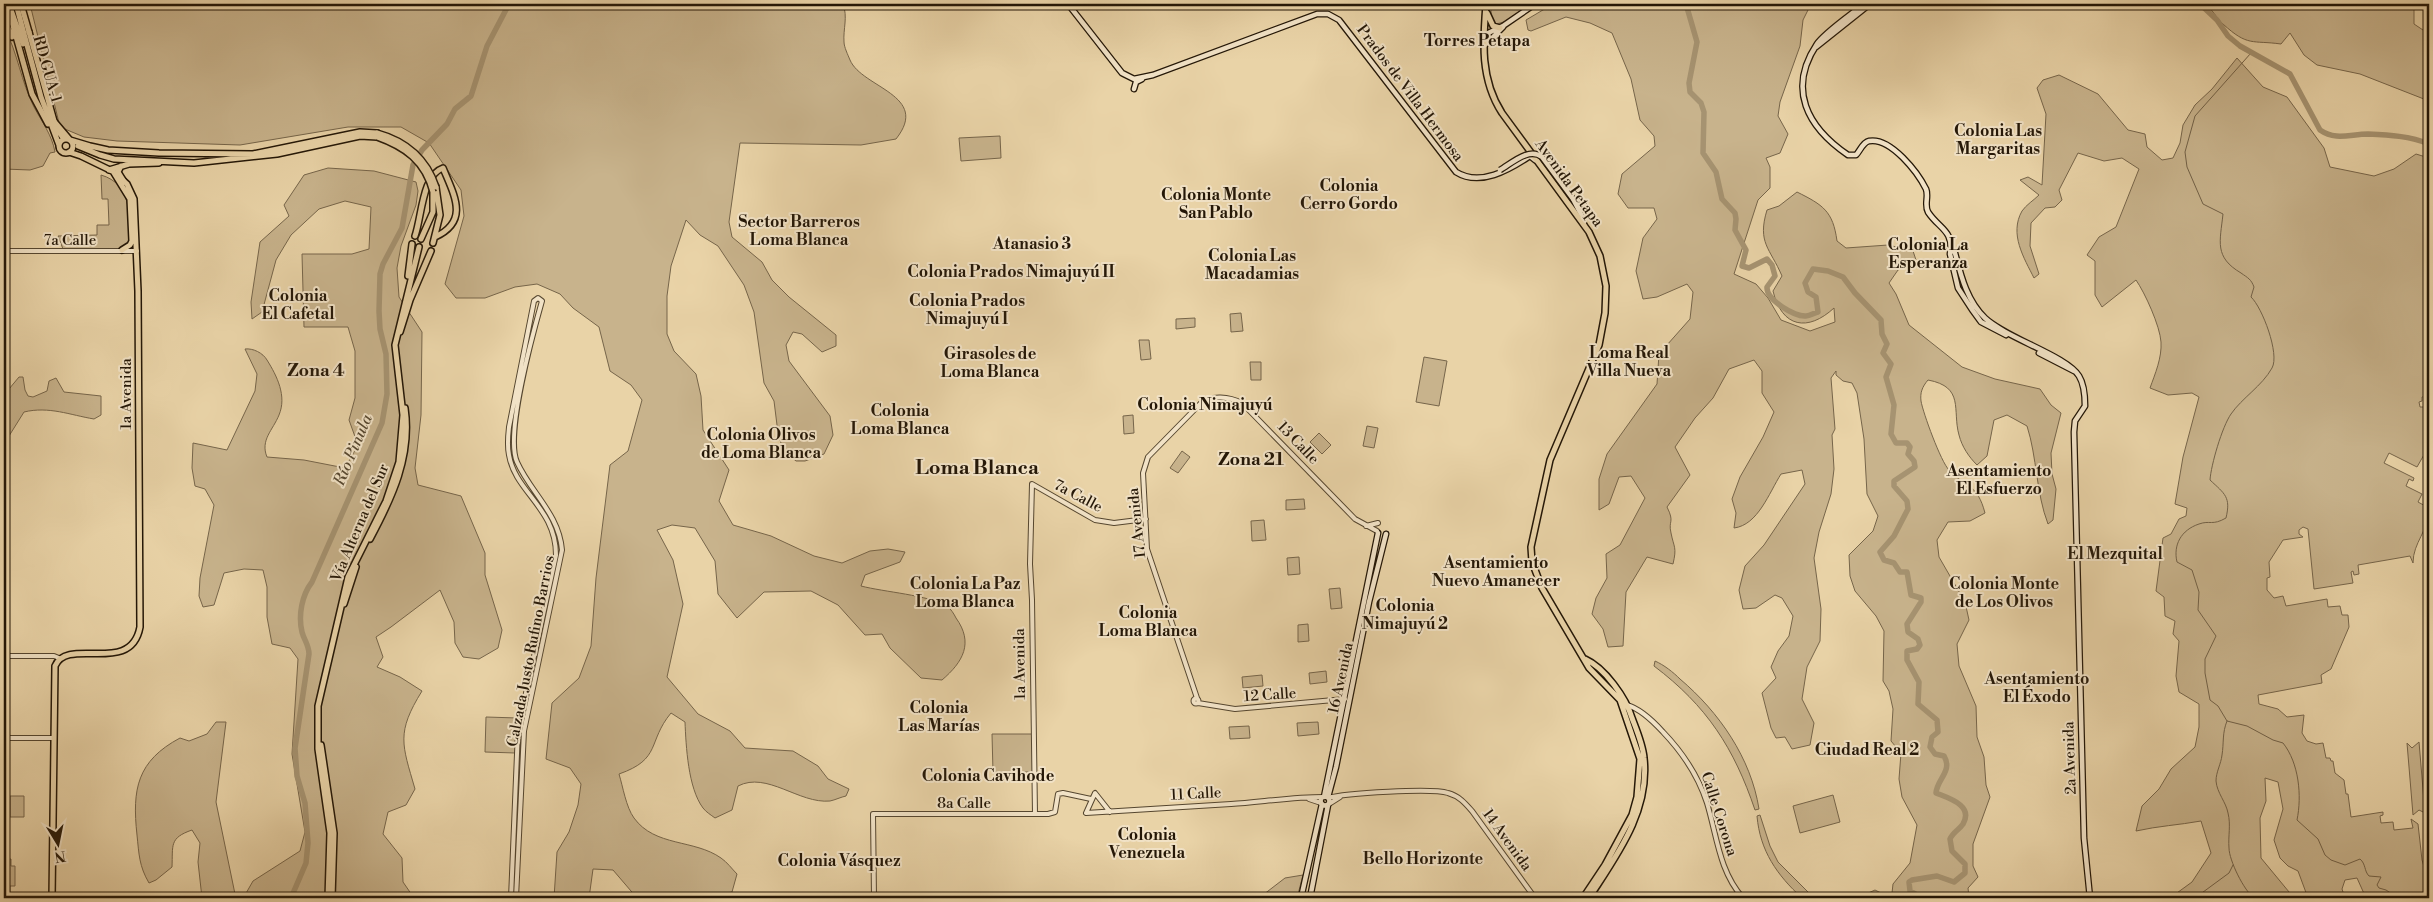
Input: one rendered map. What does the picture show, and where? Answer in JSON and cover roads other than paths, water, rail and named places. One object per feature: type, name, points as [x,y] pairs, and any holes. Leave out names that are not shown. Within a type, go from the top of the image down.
[{"type":"main road","name":"RD GUA-1","points":[[22,4],[54,120]]},
{"type":"main road","points":[[22,4],[42,78]]},
{"type":"main road","points":[[1068,4],[1122,72],[1130,78],[1142,78]]},
{"type":"main road","name":"Avenida Petapa","points":[[1486,4],[1484,46],[1487,78],[1494,99],[1584,224],[1597,248],[1603,266],[1606,290],[1602,330],[1598,348],[1550,460],[1531,546],[1532,562],[1542,588],[1589,668],[1625,705],[1644,758],[1640,802],[1632,828],[1589,898]]},
{"type":"main road","points":[[1484,35],[1502,27],[1535,4]]},
{"type":"main road","points":[[1816,48],[1823,38],[1864,4]]},
{"type":"main road","points":[[1816,48],[1870,4]]},
{"type":"main road","name":"RD GUA-1","points":[[11,5],[41,97],[61,139]]},
{"type":"main road","points":[[11,5],[19,52]]},
{"type":"main road","points":[[1486,11],[1492,25],[1502,27]]},
{"type":"main road","name":"Prados de Villa Hermosa","points":[[1142,78],[1307,17],[1321,13],[1328,14],[1340,20],[1451,168],[1468,177],[1491,176],[1531,156],[1538,161]]},
{"type":"main road","points":[[4,19],[19,52],[32,94],[48,124]]},
{"type":"main road","points":[[1484,46],[1502,27]]},
{"type":"main road","name":"2a Avenida","points":[[1816,48],[1808,58],[1804,76],[1804,103],[1808,114],[1827,137],[1848,155],[1855,155],[1866,142],[1873,141],[1893,149],[1905,159],[1925,188],[1928,211],[1949,235],[1950,254],[1958,288],[1981,322],[2075,371],[2082,384],[2086,405],[2075,421],[2074,432],[2084,838],[2090,898]]},
{"type":"main road","points":[[1134,89],[1136,82],[1142,78]]},
{"type":"main road","points":[[54,120],[61,139],[106,150],[252,154],[360,132],[377,135],[405,144],[416,152],[428,168],[435,189],[440,215],[434,240],[446,231],[455,219],[457,203],[443,168],[432,174],[427,183],[420,221],[415,236]]},
{"type":"main road","points":[[54,120],[76,146],[81,156]]},
{"type":"main road","points":[[76,146],[114,159],[201,163],[253,158],[360,136],[377,135]]},
{"type":"main road","name":"1a Avenida","points":[[59,657],[116,652],[128,648],[138,634],[140,617],[137,251],[134,200],[131,191],[111,171],[81,156],[62,152],[59,145],[61,139]]},
{"type":"main road","points":[[69,152],[76,146]]},
{"type":"main road","points":[[1491,176],[1527,155],[1536,154],[1542,158],[1573,199],[1581,213],[1584,224]]},
{"type":"main road","points":[[122,250],[130,245],[132,241],[131,205],[127,192],[111,171],[121,166],[177,162]]},
{"type":"main road","points":[[121,166],[118,172],[122,180]]},
{"type":"main road","points":[[421,239],[432,212],[435,189]]},
{"type":"main road","points":[[408,292],[408,266],[412,244]]},
{"type":"main road","name":"Vía Alterna del Sur","points":[[391,495],[399,462],[403,432],[395,345],[419,247]]},
{"type":"main road","name":"Vía Alterna del Sur","points":[[332,898],[334,833],[321,749],[321,706],[330,658],[351,578],[388,502],[403,463],[406,440],[399,337],[410,300],[431,251]]},
{"type":"main road","name":"Vía Alterna del Sur","points":[[328,898],[330,833],[319,764],[318,706],[348,577],[388,502]]},
{"type":"main road","name":"16 Avenida","points":[[1326,797],[1377,532]]},
{"type":"main road","name":"16 Avenida","points":[[1326,797],[1350,700],[1369,602],[1386,534]]},
{"type":"main road","points":[[52,898],[54,672],[59,657]]},
{"type":"main road","name":"Avenida Petapa","points":[[1583,898],[1620,838],[1635,806],[1640,759],[1625,705]]},
{"type":"main road","points":[[1301,898],[1321,804],[1326,797]]},
{"type":"main road","points":[[1310,898],[1328,804],[1326,797]]},
{"type":"main road","points":[[1321,804],[1328,804]]},
{"type":"main road","points":[[1306,874],[1314,875]]},
{"type":"street","name":"7a Calle","points":[[4,251],[137,251]]},
{"type":"street","name":"Calzada Justo Rufino Barrios","points":[[510,898],[518,730],[556,572],[562,550],[561,537],[552,517],[518,464],[513,447],[517,398],[527,336],[534,301],[536,298],[541,298],[533,337],[517,398],[509,427],[508,454],[513,468],[552,527],[556,544],[556,572],[524,731],[516,898]]},
{"type":"street","points":[[527,336],[533,337]]},
{"type":"street","name":"13 Calle","points":[[1205,400],[1230,398],[1242,403],[1332,497],[1364,525],[1377,532]]},
{"type":"street","name":"17 Avenida","points":[[1197,700],[1149,556],[1143,473],[1148,457],[1205,400]]},
{"type":"street","points":[[520,479],[526,476]]},
{"type":"street","name":"7a Calle","points":[[1032,484],[1095,520],[1114,523],[1146,519]]},
{"type":"street","name":"1a Avenida","points":[[1032,484],[1030,564],[1035,814]]},
{"type":"street","points":[[1364,525],[1378,523]]},
{"type":"street","points":[[4,656],[59,657]]},
{"type":"street","name":"12 Calle","points":[[1197,700],[1210,706],[1235,708],[1350,700]]},
{"type":"street","points":[[1332,702],[1342,709]]},
{"type":"street","name":"Calle Corona","points":[[1625,705],[1639,710],[1658,727],[1691,767],[1705,798],[1726,872],[1743,898]]},
{"type":"street","points":[[4,738],[54,738]]},
{"type":"street","name":"11 Calle","points":[[1091,800],[1086,813],[1434,790],[1459,797]]},
{"type":"street","points":[[1091,800],[1095,793],[1110,812]]},
{"type":"street","name":"8a Calle","points":[[874,898],[873,814],[1035,814],[1055,812],[1058,794],[1072,794],[1091,800]]},
{"type":"street","name":"11 Calle","points":[[1328,804],[1342,796]]},
{"type":"street","name":"14 Avenida","points":[[1459,797],[1472,811],[1535,898]]},
{"type":"street","name":"11 Calle","points":[[1307,798],[1321,804]]},
{"type":"waterway","name":"Río Pinula","points":[[291,898],[306,863],[308,843],[305,803],[297,776],[295,748],[309,654],[302,632],[301,612],[303,599],[382,423],[387,394],[386,354],[380,329],[380,274],[383,264],[402,228],[413,165],[422,150],[447,124],[455,109],[471,96],[487,46],[509,4]]},
{"type":"waterway","points":[[1686,4],[1697,42],[1689,83],[1690,92],[1701,103],[1704,112],[1703,153],[1716,172],[1722,199],[1735,213],[1735,230],[1746,250],[1742,266],[1749,268],[1767,259],[1772,265],[1775,276],[1767,287],[1768,292],[1782,307],[1801,316],[1809,316],[1818,312],[1816,297],[1808,292],[1805,283],[1813,269],[1828,271],[1843,277],[1855,293],[1881,320],[1882,334],[1887,344],[1883,353],[1891,364],[1886,377],[1894,405],[1891,434],[1896,443],[1907,443],[1910,447],[1908,454],[1914,461],[1915,467],[1894,481],[1894,486],[1907,501],[1908,509],[1894,536],[1880,552],[1884,560],[1894,563],[1900,572],[1907,572],[1911,595],[1921,598],[1921,602],[1907,624],[1908,632],[1918,639],[1920,645],[1917,649],[1907,651],[1907,660],[1919,682],[1918,704],[1937,720],[1938,732],[1932,737],[1930,747],[1935,754],[1944,756],[1946,761],[1946,771],[1936,793],[1958,803],[1965,812],[1963,824],[1950,839],[1952,851],[1965,864],[1965,873],[1954,882],[1937,876],[1909,882],[1910,891],[1922,898]]},
{"type":"waterway","points":[[2200,4],[2217,20],[2228,36],[2240,46],[2290,74],[2320,130],[2337,136],[2392,135],[2429,144]]},
{"type":"waterway","points":[[2251,53],[2195,116],[2185,152],[2187,167],[2203,204],[2223,214],[2220,241],[2226,261],[2253,284],[2251,297],[2260,310],[2269,331],[2274,361],[2272,368],[2263,381],[2231,414],[2224,428],[2212,465],[2210,480],[2226,496],[2228,505],[2226,518],[2217,522],[2199,524],[2187,530],[2177,544],[2177,562],[2192,570],[2199,592],[2198,610],[2216,636],[2205,659],[2205,673],[2210,700],[2218,706],[2227,721],[2247,726],[2273,740],[2283,743],[2293,760],[2298,780],[2299,801],[2297,820],[2318,839],[2325,855],[2331,860],[2345,865],[2360,859],[2369,876],[2381,877],[2377,885],[2379,888],[2398,898]]},
{"type":"waterway","points":[[2227,721],[2216,781],[2228,813],[2229,848],[2234,867],[2254,898]]},
{"type":"waterway","points":[[2195,898],[2229,873],[2233,865]]},
{"type":"district","name":"Torres Petapa","points":[[1477,41]]},
{"type":"district","name":"Colonia Las Margaritas","points":[[1998,140]]},
{"type":"district","name":"Colonia Cerro Gordo","points":[[1349,195]]},
{"type":"district","name":"Colonia Monte San Pablo","points":[[1216,204]]},
{"type":"district","name":"Sector Barreros Loma Blanca","points":[[799,231]]},
{"type":"district","name":"Atanasio 3","points":[[1032,244]]},
{"type":"district","name":"Colonia La Esperanza","points":[[1928,254]]},
{"type":"district","name":"Colonia Las Macadamias","points":[[1252,265]]},
{"type":"district","name":"Colonia Prados Nimajuyú II","points":[[1011,272]]},
{"type":"district","name":"Colonia El Cafetal","points":[[298,305]]},
{"type":"district","name":"Colonia Prados Nimajuyú I","points":[[967,310]]},
{"type":"district","name":"Loma Real Villa Nueva","points":[[1629,362]]},
{"type":"district","name":"Girasoles de Loma Blanca","points":[[990,363]]},
{"type":"district","name":"Zona 4","points":[[316,370]]},
{"type":"district","name":"Colonia Nimajuyú","points":[[1205,405]]},
{"type":"district","name":"Colonia Loma Blanca","points":[[900,420]]},
{"type":"district","name":"Colonia Olivos de Loma Blanca","points":[[761,444]]},
{"type":"district","name":"Zona 21","points":[[1251,459]]},
{"type":"district","name":"Loma Blanca","points":[[977,468]]},
{"type":"district","name":"Asentamiento El Esfuerzo","points":[[1999,480]]},
{"type":"district","name":"El Mezquital","points":[[2115,554]]},
{"type":"district","name":"Asentamiento Nuevo Amanecer","points":[[1496,572]]},
{"type":"district","name":"Colonia La Paz Loma Blanca","points":[[965,593]]},
{"type":"district","name":"Colonia Monte de Los Olivos","points":[[2004,593]]},
{"type":"district","name":"Colonia Nimajuyú 2","points":[[1405,615]]},
{"type":"district","name":"Colonia Loma Blanca","points":[[1148,622]]},
{"type":"district","name":"Asentamiento El Éxodo","points":[[2037,688]]},
{"type":"district","name":"Colonia Las Marías","points":[[939,717]]},
{"type":"district","name":"Ciudad Real 2","points":[[1867,750]]},
{"type":"district","name":"Colonia Cavihode","points":[[988,776]]},
{"type":"district","name":"Colonia Venezuela","points":[[1147,844]]},
{"type":"district","name":"Bello Horizonte","points":[[1423,859]]},
{"type":"district","name":"Colonia Vásquez","points":[[839,861]]}]
